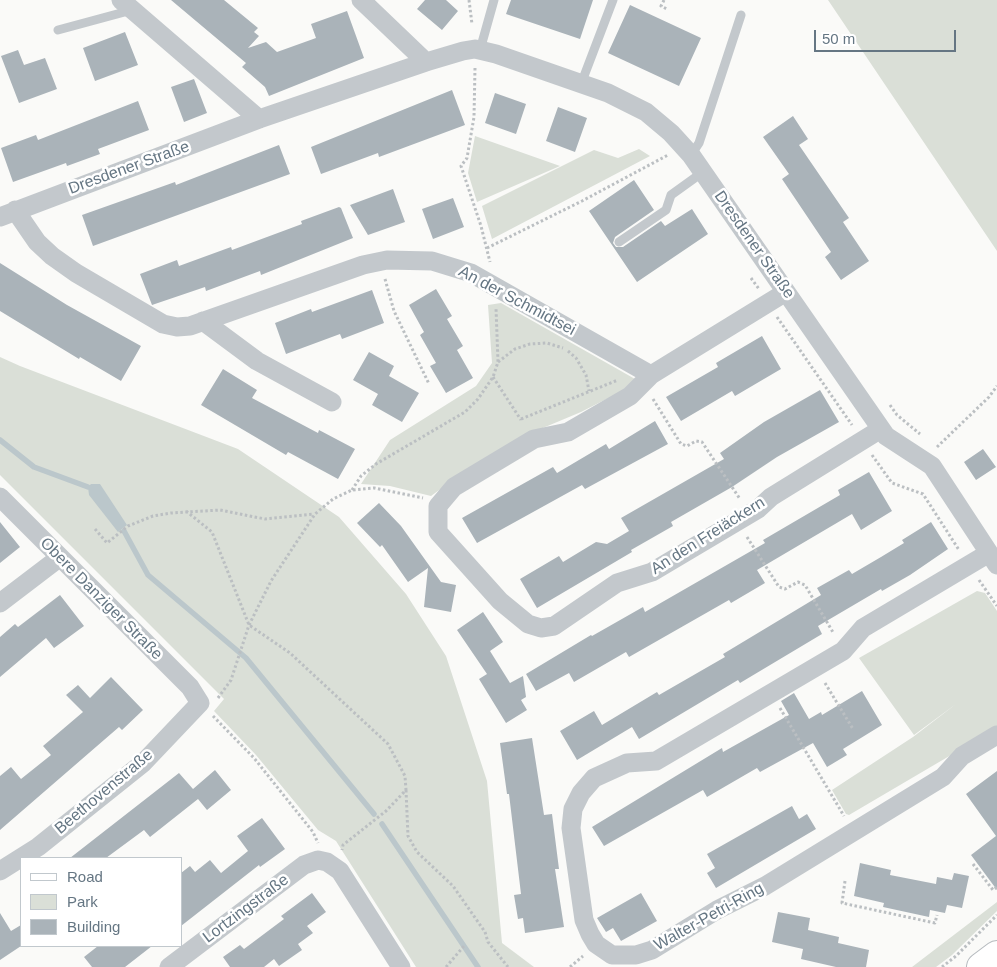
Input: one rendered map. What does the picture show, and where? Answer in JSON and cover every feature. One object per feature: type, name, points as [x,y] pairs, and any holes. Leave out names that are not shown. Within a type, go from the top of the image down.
[{"type":"main road","points":[[981,967],[997,955]]},
{"type":"street","points":[[361,0],[426,62]]},
{"type":"street","points":[[127,5],[259,119]]},
{"type":"street","name":"Dresdener Straße","points":[[8,214],[259,119],[463,51],[482,59],[496,54],[608,93],[646,112],[671,133],[691,155],[881,430],[886,436],[932,466],[993,559]]},
{"type":"street","name":"An der Schmidtsei","points":[[8,214],[52,256],[76,273],[163,324],[177,327],[190,326],[378,262],[410,259],[432,261],[471,273],[494,285],[645,376]]},
{"type":"street","points":[[438,506],[454,487],[534,440],[568,432],[630,396],[645,376],[786,292]]},
{"type":"street","points":[[203,321],[256,361],[332,402]]},
{"type":"street","name":"An den Freiäckern","points":[[438,506],[438,532],[500,601],[528,624],[541,628],[554,626],[617,583],[652,572],[744,518],[771,497],[881,430]]},
{"type":"street","name":"Obere Danziger Straße","points":[[0,497],[190,687],[204,706]]},
{"type":"street","points":[[0,603],[59,558]]},
{"type":"street","name":"Walter-Petri-Ring","points":[[993,559],[863,628],[844,652],[656,761],[627,763],[610,769],[594,778],[580,793],[573,808],[570,828],[577,861],[584,920],[590,934],[596,944],[612,955],[636,955],[652,950],[854,832],[943,777],[962,756],[997,735]]},
{"type":"street","name":"Beethovenstraße","points":[[22,857],[38,847],[144,763],[204,706]]},
{"type":"street","name":"Beethovenstraße","points":[[0,871],[20,858]]},
{"type":"street","name":"Lortzingstraße","points":[[169,967],[304,865],[312,860],[331,864]]},
{"type":"street","points":[[331,864],[401,967]]},
{"type":"lane","points":[[482,59],[494,0]]},
{"type":"lane","points":[[581,84],[613,0]]},
{"type":"lane","points":[[58,30],[127,5]]},
{"type":"lane","points":[[691,155],[699,143],[741,15]]},
{"type":"lane","points":[[619,242],[666,210],[671,195],[703,172]]},
{"type":"path","points":[[664,0],[661,6],[667,9]]},
{"type":"path","points":[[352,490],[361,476],[376,464],[465,412],[478,399],[493,377],[498,362],[494,285],[487,248],[461,166],[467,158],[474,117],[475,65],[482,59]]},
{"type":"path","points":[[661,150],[687,184]]},
{"type":"path","points":[[487,248],[582,201],[666,155]]},
{"type":"path","points":[[378,262],[389,289],[394,312],[430,384]]},
{"type":"path","points":[[498,362],[515,349],[530,344],[547,344],[565,348],[576,358],[586,375],[588,392]]},
{"type":"path","points":[[521,419],[588,392],[645,376],[681,444],[687,446],[696,441],[702,442],[779,587],[785,589],[798,582],[805,585],[844,652]]},
{"type":"path","points":[[493,377],[534,440]]},
{"type":"path","points":[[935,450],[989,397],[997,386]]},
{"type":"path","points":[[406,790],[386,810],[343,845],[331,864],[313,832],[260,765],[204,706],[231,680],[249,625],[271,580],[315,514],[334,499],[352,490],[374,488],[422,498],[438,506]]},
{"type":"path","points":[[95,530],[107,543],[128,526],[153,516],[186,511],[220,510],[265,519],[315,514]]},
{"type":"path","points":[[186,511],[212,532],[249,625],[290,653],[388,744],[405,776],[408,836],[417,852],[452,886],[485,932],[488,942],[508,967]]},
{"type":"path","points":[[816,668],[853,729]]},
{"type":"path","points":[[771,694],[854,832]]},
{"type":"path","points":[[973,864],[993,890],[997,887]]},
{"type":"path","points":[[846,881],[842,903],[935,922],[937,915]]},
{"type":"path","points":[[942,967],[956,956],[997,915]]},
{"type":"path","points":[[446,967],[464,946]]},
{"type":"green space","points":[[828,0],[997,0],[997,251]]},
{"type":"green space","points":[[475,136],[560,166],[477,202],[468,173]]},
{"type":"green space","points":[[639,149],[650,156],[492,239],[482,206],[594,150],[618,158]]},
{"type":"green space","points":[[501,303],[635,379],[632,386],[581,412],[538,430],[457,477],[431,496],[390,486],[361,484],[390,440],[476,386],[492,363],[488,305]]},
{"type":"green space","points":[[0,357],[238,449],[339,517],[406,594],[446,656],[487,781],[502,943],[534,967],[416,967],[336,841],[318,830],[256,755],[214,711],[224,699],[0,475]]},
{"type":"green space","points":[[977,591],[985,593],[997,611],[997,728],[849,815],[846,814],[832,790],[913,737],[956,704],[914,735],[859,658]]},
{"type":"green space","points":[[997,902],[997,911],[952,955],[936,967],[912,967]]},
{"type":"shaded area","points":[[91,484],[100,484],[127,525],[118,532],[89,495],[88,487]]},
{"type":"building","points":[[171,0],[224,0],[258,28],[254,32],[259,36],[248,48],[266,42],[277,52],[316,38],[311,24],[347,11],[364,58],[269,96],[265,87],[242,67],[246,63]]},
{"type":"building","points":[[425,0],[446,0],[458,11],[442,30],[417,9]]},
{"type":"building","points":[[511,0],[593,0],[580,39],[506,14]]},
{"type":"building","points":[[630,5],[701,38],[679,86],[608,53]]},
{"type":"building","points":[[125,32],[138,65],[95,81],[83,48]]},
{"type":"building","points":[[18,50],[24,65],[45,58],[57,89],[19,103],[1,56]]},
{"type":"building","points":[[194,79],[207,113],[184,122],[171,87]]},
{"type":"building","points":[[452,90],[465,125],[379,157],[378,153],[321,174],[311,147]]},
{"type":"building","points":[[495,93],[526,104],[516,134],[485,123]]},
{"type":"building","points":[[138,101],[149,130],[98,149],[100,154],[67,166],[66,163],[13,182],[1,148],[36,135],[38,140]]},
{"type":"building","points":[[558,107],[587,118],[575,152],[546,141]]},
{"type":"building","points":[[793,116],[808,139],[799,145],[849,218],[843,222],[869,261],[841,280],[825,257],[831,252],[782,179],[789,174],[763,137]]},
{"type":"building","points":[[279,145],[290,174],[93,246],[82,215],[175,182],[176,185]]},
{"type":"building","points":[[634,180],[654,210],[615,237],[613,243],[616,247],[623,247],[661,221],[665,226],[692,209],[708,234],[637,282],[589,211]]},
{"type":"building","points":[[393,189],[405,222],[368,235],[350,205]]},
{"type":"building","points":[[453,198],[464,227],[433,239],[422,209]]},
{"type":"building","points":[[339,207],[353,238],[261,275],[260,271],[206,291],[205,287],[152,305],[140,274],[177,260],[179,266],[231,247],[232,250],[302,224],[301,221]]},
{"type":"building","points":[[0,263],[67,305],[141,346],[121,381],[80,357],[79,359],[0,311]]},
{"type":"building","points":[[436,289],[452,316],[447,319],[463,346],[457,350],[473,378],[446,393],[430,366],[436,363],[420,335],[424,332],[409,305]]},
{"type":"building","points":[[372,290],[384,323],[342,339],[340,334],[286,354],[275,323],[311,309],[312,312]]},
{"type":"building","points":[[762,336],[781,369],[735,396],[732,391],[681,421],[666,397],[718,367],[716,363]]},
{"type":"building","points":[[369,352],[394,366],[389,376],[419,393],[402,422],[372,405],[378,394],[353,380]]},
{"type":"building","points":[[223,369],[257,390],[252,398],[318,433],[319,430],[355,449],[338,479],[288,452],[286,455],[201,405]]},
{"type":"building","points":[[820,390],[839,422],[777,457],[732,487],[671,522],[673,526],[537,608],[520,579],[559,556],[563,562],[596,542],[607,544],[629,531],[621,518],[724,459],[720,453],[764,422]]},
{"type":"building","points":[[655,421],[668,444],[585,489],[582,485],[477,543],[462,518],[553,467],[557,473],[606,444],[609,449]]},
{"type":"building","points":[[983,449],[996,467],[976,480],[964,462]]},
{"type":"building","points":[[869,472],[892,511],[861,530],[852,514],[757,570],[765,583],[731,603],[729,600],[629,657],[626,652],[574,682],[569,673],[536,691],[526,674],[591,635],[643,607],[645,612],[765,543],[763,540],[840,495],[838,490]]},
{"type":"building","points":[[379,503],[401,526],[441,582],[456,585],[451,612],[424,607],[428,568],[408,582],[382,545],[380,547],[357,523]]},
{"type":"building","points":[[0,522],[20,547],[0,563]]},
{"type":"building","points":[[931,522],[948,549],[910,575],[882,591],[881,589],[818,626],[822,634],[740,683],[738,680],[639,739],[632,727],[577,760],[560,731],[594,711],[602,725],[657,692],[659,695],[725,657],[723,654],[821,595],[817,588],[849,570],[852,574],[904,543],[902,540]]},
{"type":"building","points":[[60,595],[84,626],[54,648],[46,638],[0,677],[0,637],[15,624],[18,627]]},
{"type":"building","points":[[483,612],[503,642],[490,651],[510,683],[523,676],[526,697],[521,700],[527,710],[506,723],[479,679],[487,674],[457,630]]},
{"type":"building","points":[[111,677],[143,710],[122,730],[119,727],[0,830],[0,776],[11,767],[21,779],[51,755],[43,746],[83,712],[66,695],[78,685],[90,698]]},
{"type":"building","points":[[862,691],[882,725],[843,749],[847,755],[827,767],[813,743],[760,772],[757,768],[707,797],[703,790],[604,846],[592,827],[722,748],[723,752],[789,715],[781,701],[794,693],[809,719],[821,712],[822,715]]},
{"type":"building","points":[[532,738],[544,815],[552,814],[559,869],[555,869],[564,927],[525,933],[523,918],[518,919],[514,895],[521,894],[509,794],[507,794],[500,743]]},
{"type":"building","points":[[215,770],[231,790],[207,810],[198,799],[150,837],[144,830],[107,857],[71,857],[179,773],[193,789]]},
{"type":"building","points":[[997,771],[997,890],[971,855],[996,836],[966,794]]},
{"type":"building","points":[[792,806],[799,819],[807,814],[816,829],[716,888],[707,873],[715,868],[707,854]]},
{"type":"building","points":[[262,818],[285,849],[260,867],[259,865],[182,925],[182,872],[190,866],[195,872],[210,860],[221,873],[248,851],[237,836]]},
{"type":"building","points":[[860,863],[891,870],[890,875],[936,884],[937,877],[952,880],[954,873],[969,876],[962,908],[947,905],[945,913],[930,910],[929,917],[883,907],[884,903],[854,896]]},
{"type":"building","points":[[312,893],[326,912],[307,926],[313,933],[298,944],[302,950],[279,966],[274,959],[264,967],[230,967],[223,957],[240,945],[244,949],[284,919],[281,916]]},
{"type":"building","points":[[641,893],[657,921],[621,941],[613,928],[606,932],[597,918]]},
{"type":"building","points":[[778,912],[810,918],[808,930],[839,937],[838,943],[869,950],[866,967],[836,967],[801,959],[803,949],[772,942]]},
{"type":"building","points":[[0,913],[11,931],[20,926],[20,947],[0,960]]},
{"type":"building","points":[[97,947],[151,947],[125,967],[92,967],[84,957]]},
{"type":"waterway","points":[[0,440],[34,467],[88,487]]},
{"type":"waterway","points":[[124,531],[148,575],[246,658],[374,814]]},
{"type":"waterway","points":[[382,824],[478,967]]}]
